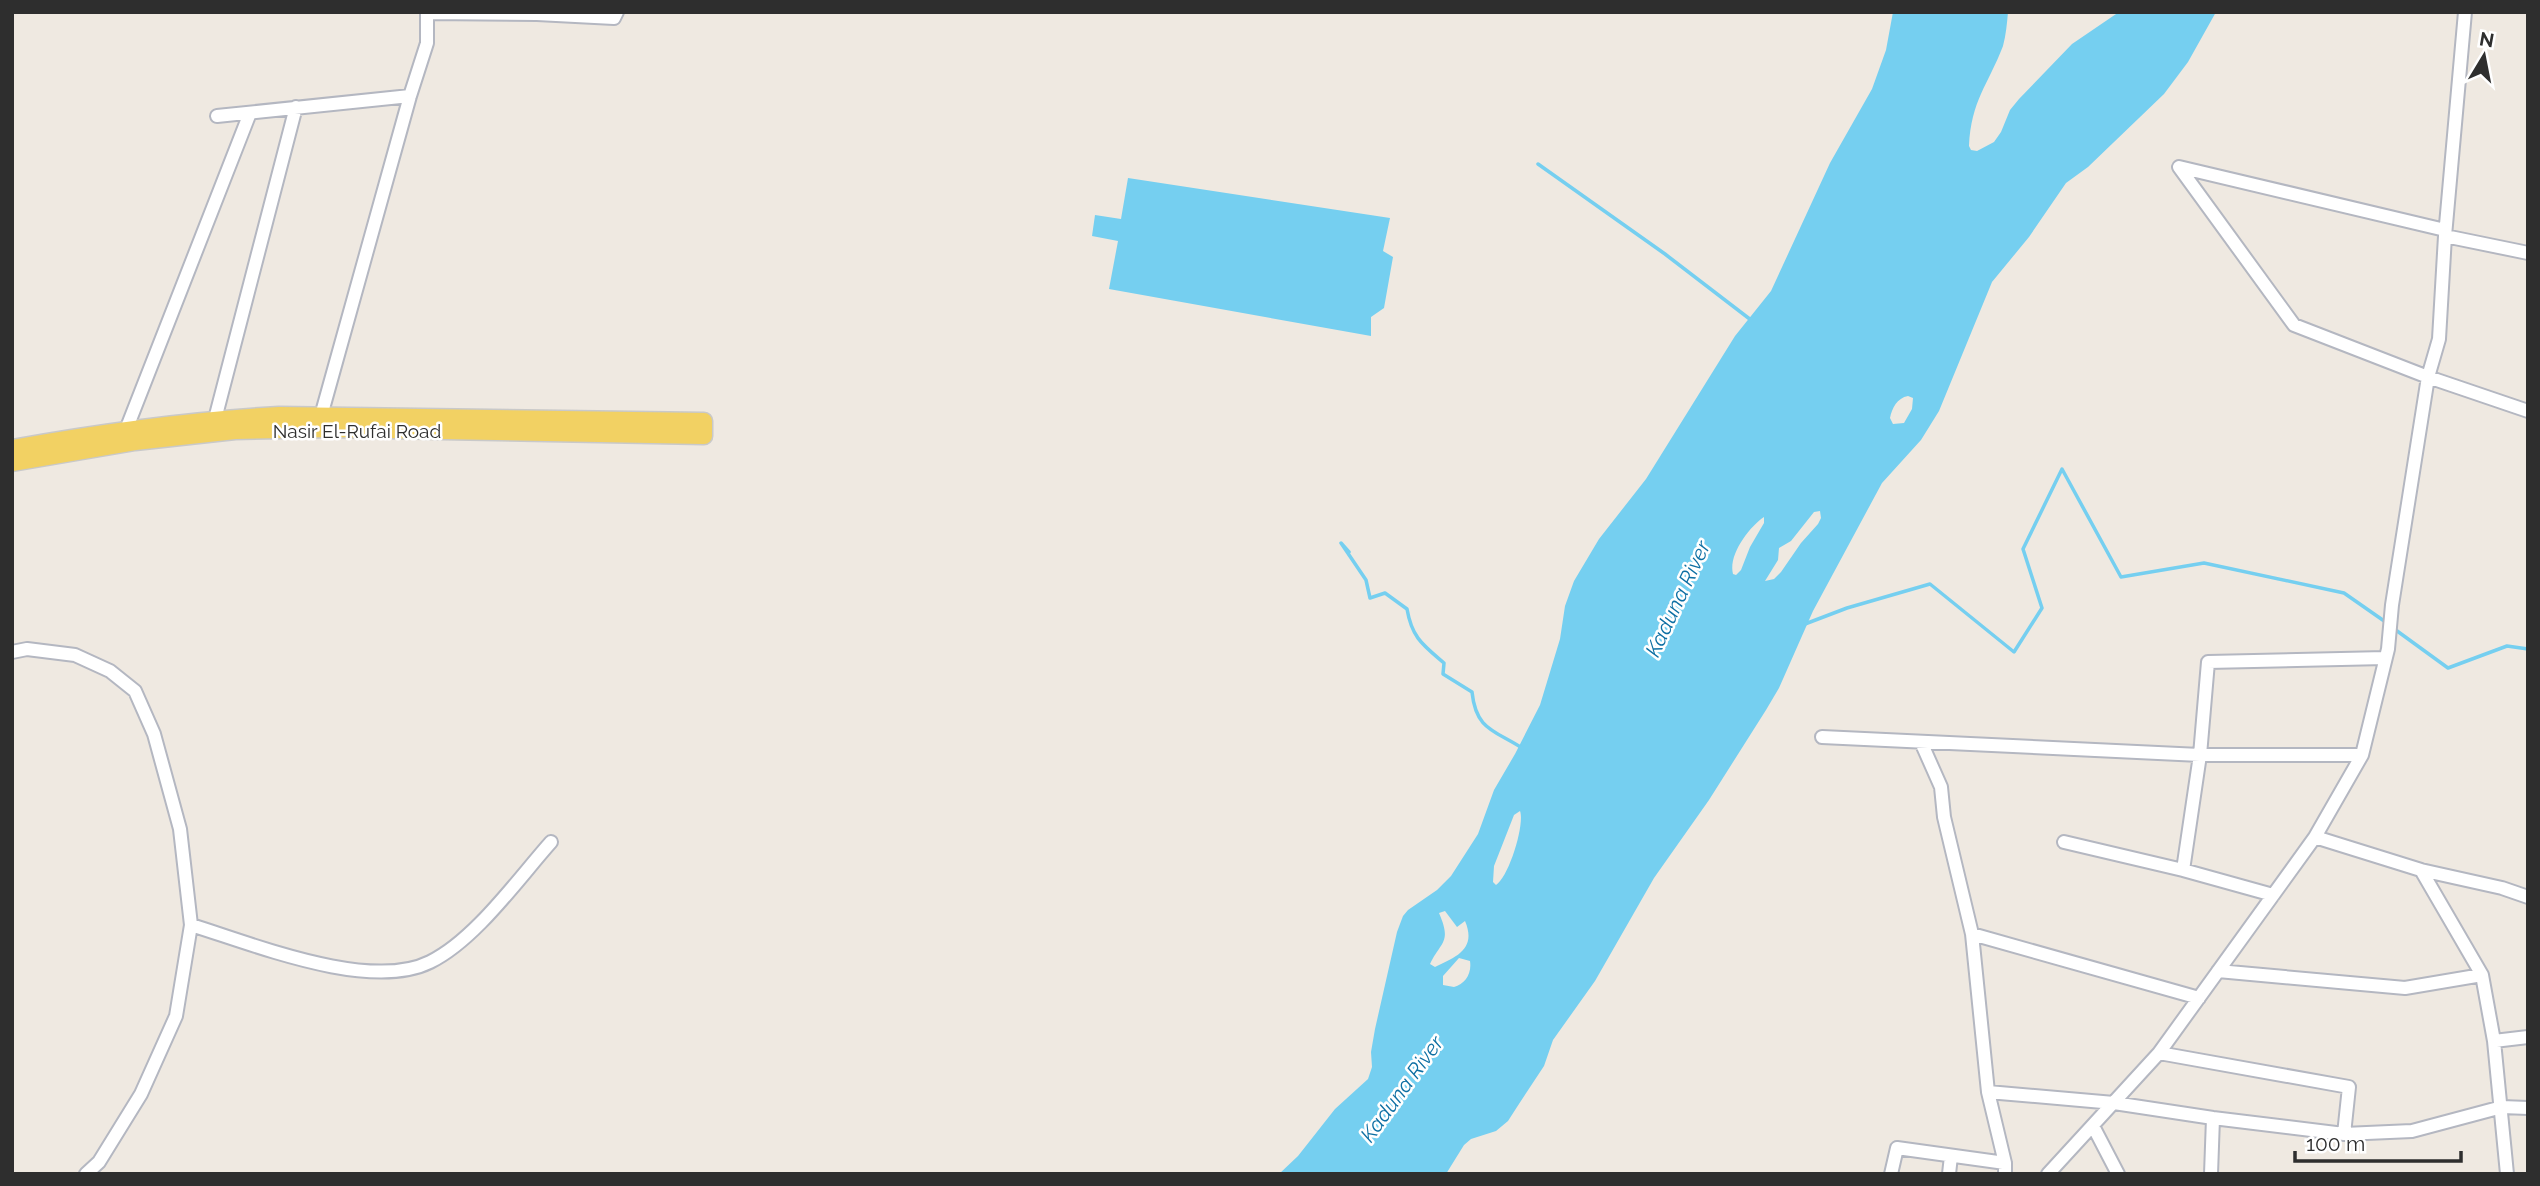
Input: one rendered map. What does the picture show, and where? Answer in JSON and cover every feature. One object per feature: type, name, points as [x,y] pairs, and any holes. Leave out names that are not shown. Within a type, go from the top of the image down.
[{"type":"main road","name":"Nasir El-Rufai Road","points":[[12,448],[215,419],[321,416],[505,426]]},
{"type":"main road","points":[[505,426],[704,421],[704,436]]},
{"type":"main road","name":"Nasir El-Rufai Road","points":[[12,463],[135,442],[235,431],[505,426]]},
{"type":"street","points":[[412,12],[537,13],[614,18],[617,12]]},
{"type":"street","points":[[321,416],[427,43],[427,12]]},
{"type":"street","points":[[2048,1174],[2159,1053],[2315,837],[2362,755],[2387,654],[2392,605],[2428,377],[2439,340],[2445,233],[2465,12]]},
{"type":"street","points":[[217,116],[410,96]]},
{"type":"street","points":[[215,419],[296,107]]},
{"type":"street","points":[[126,430],[250,113]]},
{"type":"street","points":[[2528,253],[2179,167],[2294,325],[2428,377],[2528,411]]},
{"type":"street","points":[[12,652],[27,649],[75,655],[110,671],[135,691],[154,734],[180,829],[191,925],[176,1016],[141,1094],[99,1162],[86,1174]]},
{"type":"street","points":[[2183,870],[2200,755],[2208,662],[2387,654]]},
{"type":"street","points":[[1822,737],[2200,755],[2362,755]]},
{"type":"street","points":[[1891,1174],[1896,1148],[2005,1168],[1988,1091],[1972,934],[1944,817],[1941,787],[1921,742]]},
{"type":"street","points":[[2315,837],[2421,870],[2502,888],[2528,897]]},
{"type":"street","points":[[191,925],[312,961],[365,972],[396,972],[430,963],[468,936],[551,842]]},
{"type":"street","points":[[2064,842],[2183,870],[2273,895]]},
{"type":"street","points":[[2421,870],[2482,975],[2494,1041],[2507,1174]]},
{"type":"street","points":[[1972,934],[2199,998]]},
{"type":"street","points":[[2218,971],[2405,988],[2482,975]]},
{"type":"street","points":[[2494,1041],[2528,1037]]},
{"type":"street","points":[[2159,1053],[2349,1087],[2344,1134]]},
{"type":"street","points":[[1988,1091],[2114,1103],[2344,1134],[2412,1131],[2502,1107],[2528,1108]]},
{"type":"street","points":[[2211,1174],[2213,1118]]},
{"type":"street","points":[[2092,1126],[2118,1174]]},
{"type":"street","points":[[1949,1174],[1951,1156]]},
{"type":"water","name":"Kaduna River","points":[[1893,12],[2008,12],[2003,46],[1981,94],[1970,130],[1969,146],[1971,150],[1977,151],[1994,142],[2010,110],[2072,44],[2119,12],[2216,12],[2188,62],[2164,94],[2088,167],[2066,183],[2029,237],[1992,282],[1939,411],[1921,440],[1882,483],[1813,611],[1779,688],[1709,800],[1654,878],[1595,981],[1553,1040],[1544,1066],[1508,1121],[1496,1131],[1471,1139],[1464,1145],[1446,1174],[1279,1174],[1298,1156],[1335,1109],[1368,1079],[1372,1067],[1371,1052],[1375,1029],[1403,916],[1451,876],[1478,834],[1494,790],[1540,705],[1574,581],[1599,539],[1646,479],[1735,336],[1771,291],[1830,163],[1872,89],[1886,50]],"holes":[[[1904,397],[1913,398],[1912,409],[1904,423],[1893,424],[1890,418],[1892,411]],[[1820,511],[1818,524],[1781,572],[1774,579],[1765,581],[1778,560],[1779,548],[1791,541],[1814,512]],[[1764,517],[1764,523],[1741,570],[1736,575],[1733,574],[1732,567],[1737,550],[1752,527]],[[1520,811],[1518,838],[1506,872],[1496,885],[1493,882],[1494,866],[1514,815]],[[1445,911],[1457,927],[1465,921],[1468,939],[1462,951],[1435,967],[1430,964],[1444,941],[1443,923],[1439,913]],[[1459,958],[1470,961],[1469,974],[1464,981],[1454,987],[1443,985],[1443,976]]]},
{"type":"water","points":[[1128,178],[1390,218],[1383,251],[1393,257],[1384,308],[1371,317],[1371,336],[1109,289],[1118,241],[1092,236],[1095,215],[1121,219]]},
{"type":"waterway","points":[[1538,164],[1665,254],[1751,320]]},
{"type":"waterway","points":[[1805,624],[1847,608],[1930,584],[2014,652],[2042,608],[2023,549],[2062,469],[2121,577],[2204,563],[2344,593],[2387,623]]},
{"type":"waterway","points":[[1349,552],[1341,543],[1366,580],[1370,598],[1385,593],[1407,609],[1415,634],[1444,663],[1443,674],[1472,692],[1474,705],[1482,722],[1522,748]]},
{"type":"waterway","points":[[2393,628],[2448,668],[2507,646],[2528,649]]}]
